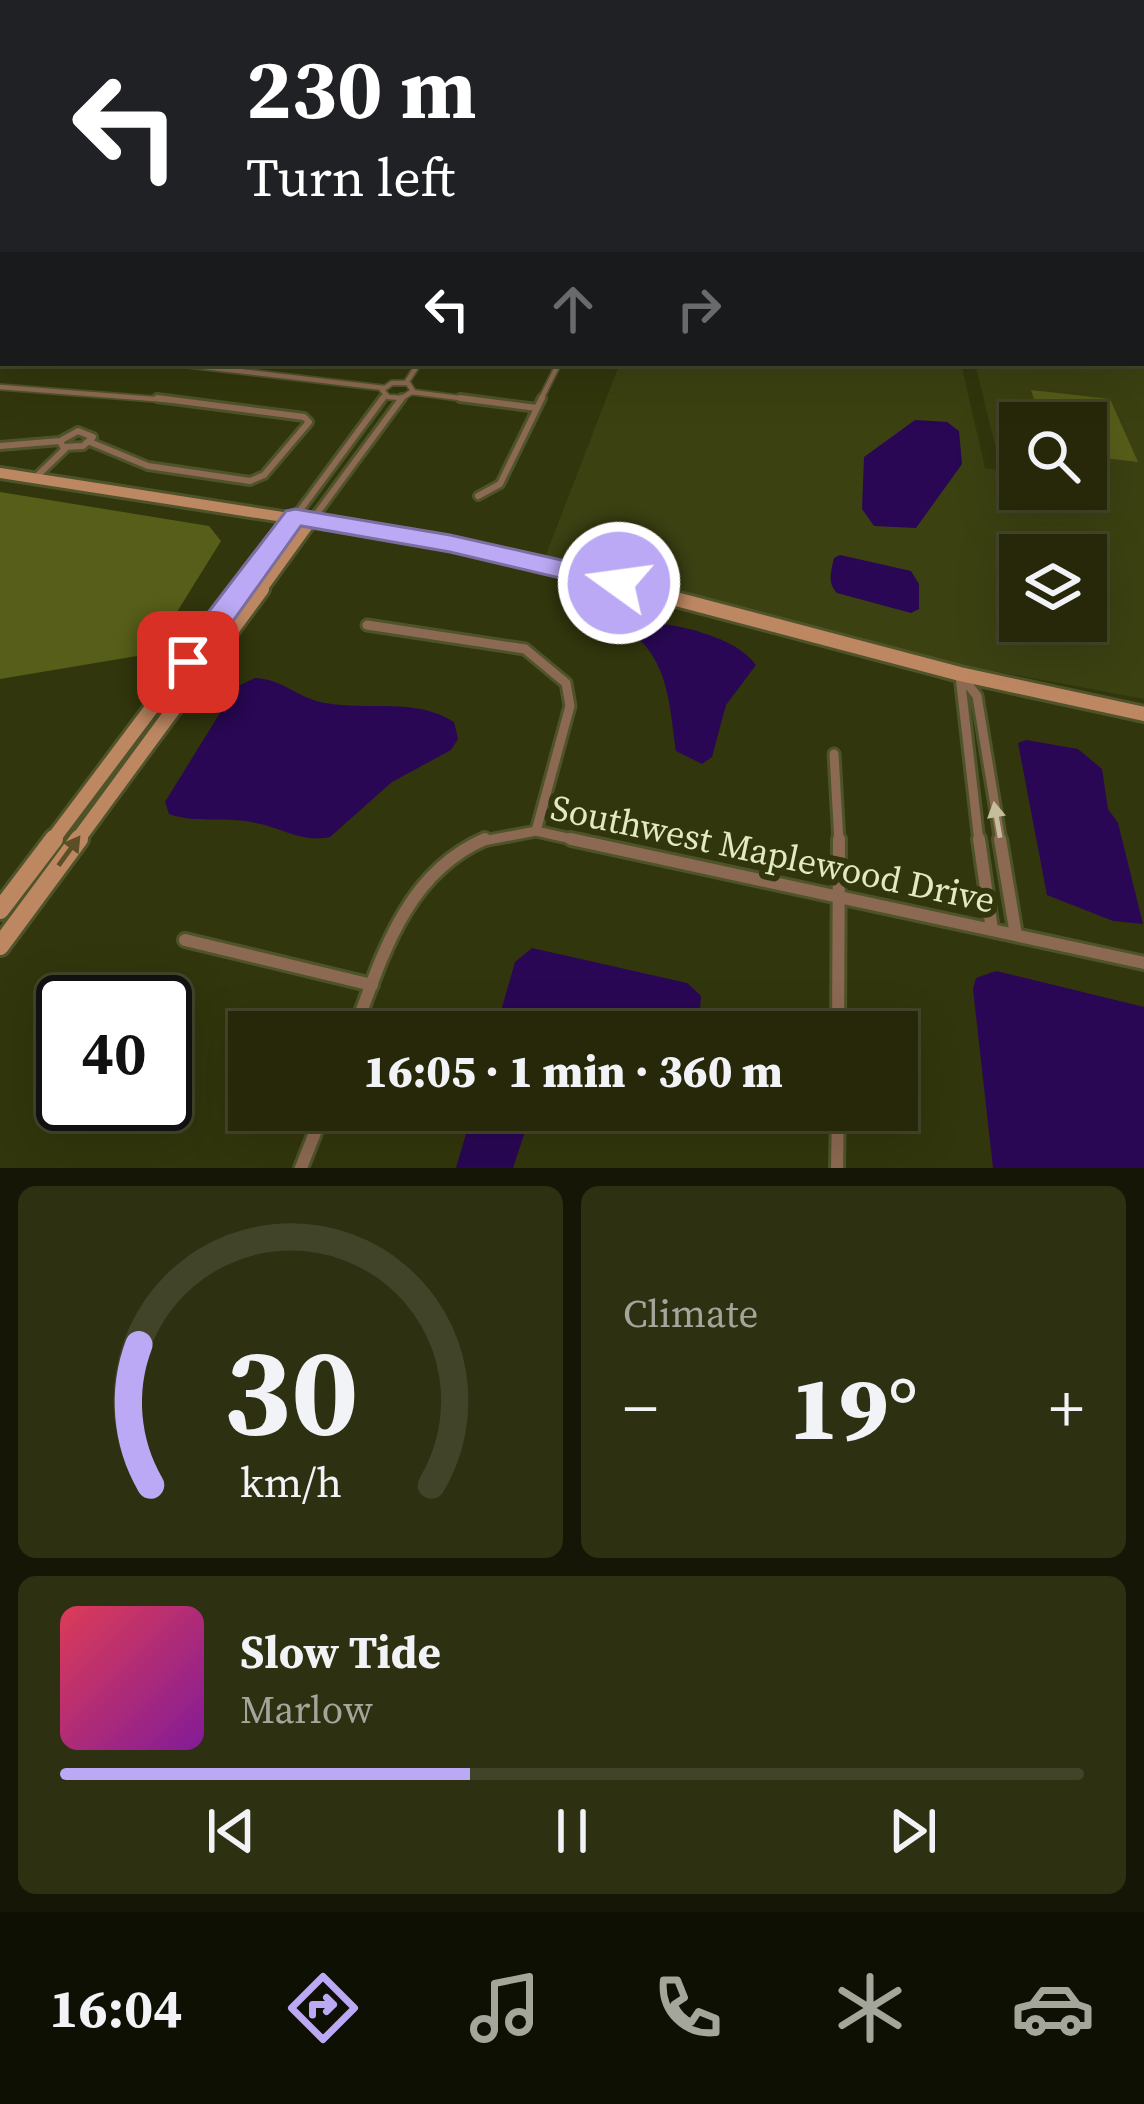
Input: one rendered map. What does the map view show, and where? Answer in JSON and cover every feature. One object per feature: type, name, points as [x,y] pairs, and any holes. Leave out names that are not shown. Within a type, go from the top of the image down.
[{"type":"street","points":[[192,366],[403,398]]},
{"type":"street","points":[[0,910],[354,439],[384,392],[406,383],[417,366]]},
{"type":"street","points":[[478,496],[500,484],[558,366]]},
{"type":"street","points":[[406,383],[412,392]]},
{"type":"street","points":[[0,387],[156,398],[308,419],[258,480],[148,466],[90,442],[0,446]]},
{"type":"street","points":[[0,946],[403,398],[412,392],[537,408]]},
{"type":"street","points":[[37,477],[63,444],[84,431],[93,434],[90,442]]},
{"type":"street","points":[[354,439],[369,439]]},
{"type":"street","points":[[0,473],[295,517],[551,566],[960,674],[1144,714]]},
{"type":"street","points":[[367,625],[526,649],[566,682],[570,706],[536,831]]},
{"type":"street","points":[[960,674],[961,712],[992,930]]},
{"type":"street","points":[[960,674],[977,696],[1016,935]]},
{"type":"street","points":[[834,754],[839,780],[838,1011]]},
{"type":"street","name":"Southwest Maplewood Drive","points":[[362,1011],[401,916],[445,860],[488,837],[536,831],[1144,962]]},
{"type":"street","points":[[184,940],[372,985]]},
{"type":"street","points":[[302,1168],[316,1131]]},
{"type":"street","points":[[837,1168],[838,1131]]},
{"type":"shaded area","points":[[619,366],[962,366],[985,468],[999,470],[999,510],[1107,510],[1107,402],[999,402],[999,462],[976,366],[1144,366],[1144,699],[962,665],[544,560]]},
{"type":"shaded area","points":[[1031,390],[1110,399],[1138,462],[1107,458],[1107,402],[1035,402]]},
{"type":"shaded area","points":[[915,420],[947,422],[959,431],[962,464],[916,528],[874,526],[862,509],[864,457]]},
{"type":"shaded area","points":[[0,492],[209,526],[221,541],[167,628],[143,655],[0,679]]},
{"type":"shaded area","points":[[840,555],[911,571],[919,584],[919,609],[911,613],[837,593],[831,577],[834,558]]},
{"type":"shaded area","points":[[643,622],[720,639],[756,665],[726,705],[712,757],[702,764],[676,751],[663,677],[639,639]]},
{"type":"shaded area","points":[[255,678],[325,703],[407,707],[439,714],[454,722],[458,739],[451,750],[392,782],[330,837],[310,838],[245,821],[169,814],[165,802],[236,687]]},
{"type":"shaded area","points":[[1026,740],[1078,749],[1102,769],[1108,809],[1118,823],[1143,924],[1113,921],[1047,895],[1018,743]]},
{"type":"shaded area","points":[[532,948],[687,983],[701,996],[700,1009],[501,1011],[515,962]]},
{"type":"shaded area","points":[[996,971],[1144,1007],[1144,1168],[993,1168],[973,989],[976,978]]},
{"type":"shaded area","points":[[467,1131],[525,1131],[513,1168],[456,1168]]},
{"type":"route","points":[[188,662],[295,517],[450,543],[619,583]]}]
